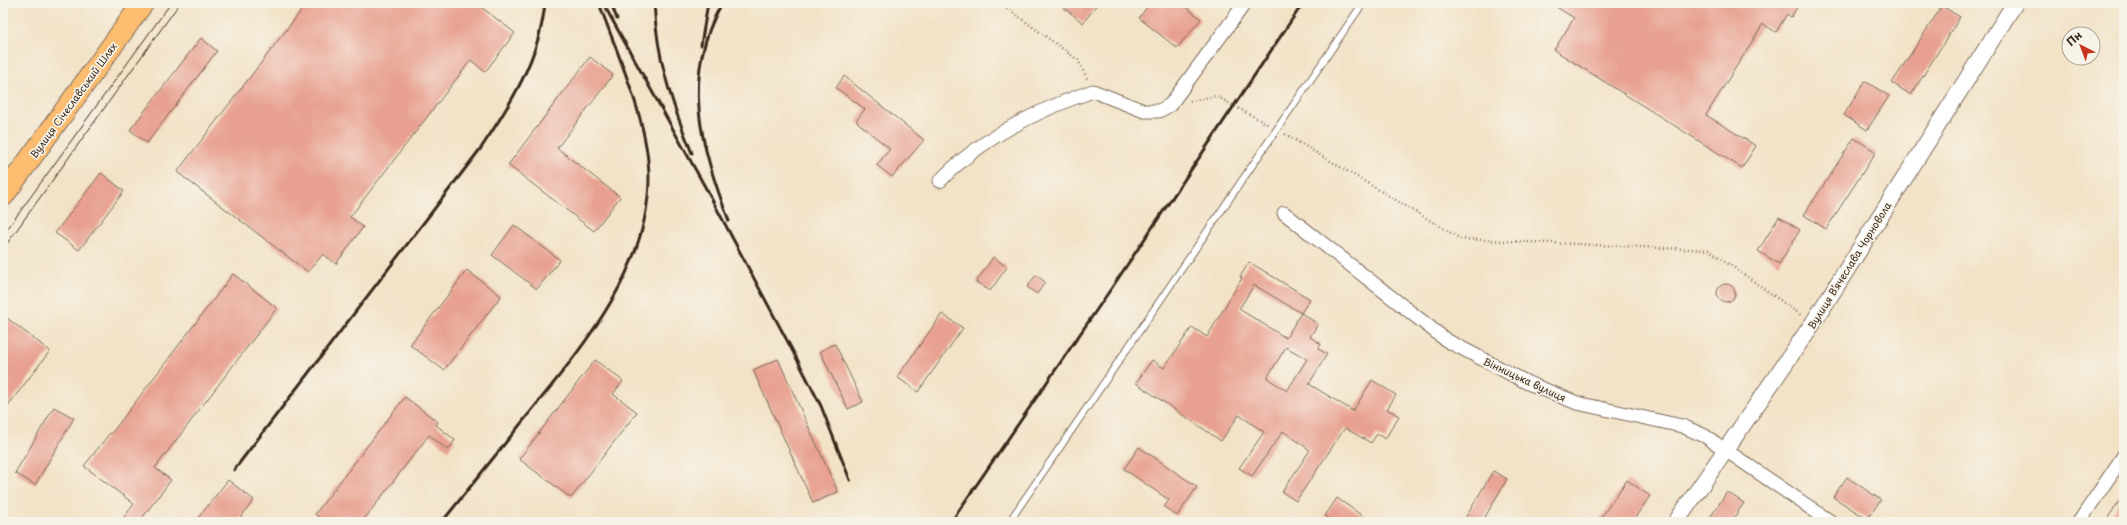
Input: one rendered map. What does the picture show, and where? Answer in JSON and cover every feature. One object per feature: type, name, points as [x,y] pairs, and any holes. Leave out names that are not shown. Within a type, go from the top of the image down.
[{"type":"main road","name":"Вулиця Січеславський Шлях","points":[[3,196],[144,3]]},
{"type":"street","points":[[940,181],[952,167],[1008,129],[1062,101],[1093,91],[1144,111],[1159,111],[1170,105],[1245,3]]},
{"type":"street","name":"Вулиця Вʼячеслава Чорновола","points":[[1676,522],[1813,323],[2015,3]]},
{"type":"street","name":"Вінницька вулиця","points":[[1284,213],[1446,340],[1528,383],[1577,403],[1682,426],[1705,436],[1830,522]]},
{"type":"street","points":[[2079,522],[2124,455]]},
{"type":"lane","points":[[1010,522],[1363,3]]},
{"type":"path","points":[[1000,3],[1078,60],[1093,91]]},
{"type":"path","points":[[1170,105],[1216,96],[1277,129],[1461,239],[1709,250],[1813,323]]},
{"type":"building","points":[[307,3],[476,3],[515,33],[485,72],[471,60],[350,217],[363,227],[336,264],[323,254],[308,272],[177,172]]},
{"type":"building","points":[[1058,3],[1098,3],[1083,23]]},
{"type":"building","points":[[1150,3],[1181,3],[1201,19],[1177,48],[1139,18]]},
{"type":"building","points":[[1550,3],[1800,3],[1791,17],[1787,14],[1776,32],[1763,24],[1706,115],[1756,146],[1742,168],[1554,50],[1574,18]]},
{"type":"building","points":[[1942,6],[1960,17],[1911,95],[1892,83]]},
{"type":"building","points":[[201,38],[217,51],[147,143],[130,130]]},
{"type":"building","points":[[590,57],[613,75],[557,148],[620,197],[594,231],[508,165]]},
{"type":"building","points":[[844,76],[924,140],[892,177],[877,165],[890,149],[856,121],[865,109],[836,88]]},
{"type":"building","points":[[1865,81],[1889,96],[1867,130],[1844,115]]},
{"type":"building","points":[[1854,138],[1876,152],[1826,229],[1804,215]]},
{"type":"building","points":[[101,173],[124,191],[79,250],[55,233]]},
{"type":"building","points":[[1779,217],[1800,230],[1779,264],[1758,251]]},
{"type":"building","points":[[514,225],[560,260],[537,289],[492,255]]},
{"type":"building","points":[[993,257],[1007,267],[990,291],[976,282]]},
{"type":"building","points":[[1249,262],[1310,299],[1301,313],[1318,324],[1310,337],[1321,344],[1318,349],[1327,354],[1309,384],[1353,411],[1372,380],[1396,395],[1387,409],[1399,416],[1385,439],[1377,434],[1371,443],[1345,428],[1296,501],[1282,492],[1310,450],[1283,431],[1252,476],[1239,468],[1264,432],[1239,415],[1221,441],[1136,383],[1152,360],[1164,368],[1192,327],[1207,337],[1242,278],[1240,277]],"holes":[[[1254,285],[1301,313],[1286,338],[1239,309]],[[1286,347],[1307,359],[1287,391],[1267,378]]]},
{"type":"building","points":[[467,270],[501,296],[444,370],[410,345]]},
{"type":"building","points":[[233,274],[277,308],[155,468],[171,480],[139,522],[120,522],[134,504],[84,466],[110,433],[111,434]]},
{"type":"building","points":[[1036,275],[1045,282],[1037,294],[1027,287]]},
{"type":"building","points":[[1726,284],[1732,287],[1735,293],[1732,299],[1726,302],[1720,299],[1717,293],[1720,287]]},
{"type":"building","points":[[942,314],[963,328],[918,392],[897,377]]},
{"type":"building","points":[[3,315],[50,351],[3,412]]},
{"type":"building","points":[[835,344],[863,402],[848,409],[820,351]]},
{"type":"building","points":[[778,359],[838,492],[813,503],[753,370]]},
{"type":"building","points":[[595,360],[623,381],[613,394],[637,412],[571,498],[519,459]]},
{"type":"building","points":[[405,397],[438,422],[436,425],[455,440],[448,450],[429,435],[362,522],[325,522],[315,514]]},
{"type":"building","points":[[54,407],[74,418],[35,485],[15,473]]},
{"type":"building","points":[[1139,447],[1197,487],[1177,516],[1164,507],[1169,500],[1124,469]]},
{"type":"building","points":[[1493,471],[1507,479],[1482,522],[1463,522]]},
{"type":"building","points":[[1847,477],[1881,500],[1867,519],[1833,497]]},
{"type":"building","points":[[228,480],[254,500],[237,522],[195,522]]},
{"type":"building","points":[[1627,480],[1650,496],[1632,522],[1598,522]]},
{"type":"building","points":[[1727,492],[1744,503],[1731,522],[1707,522]]},
{"type":"building","points":[[2124,494],[2124,522],[2105,522]]},
{"type":"building","points":[[1337,498],[1371,522],[1334,522],[1325,516]]},
{"type":"tram line","points":[[3,235],[171,3]]},
{"type":"tram line","points":[[3,249],[180,3]]},
{"type":"railway","points":[[234,470],[481,148],[513,97],[530,61],[542,23],[545,3]]},
{"type":"railway","points":[[442,522],[590,335],[624,276],[637,245],[646,213],[649,179],[648,157],[638,112],[599,3]]},
{"type":"railway","points":[[611,3],[617,19]]},
{"type":"railway","points":[[654,3],[658,43],[666,80],[692,153]]},
{"type":"railway","points":[[701,45],[708,3]]},
{"type":"railway","points":[[722,3],[709,31],[701,58],[698,85],[699,112],[703,139],[710,166],[729,221]]},
{"type":"railway","points":[[951,522],[1115,283],[1303,3]]},
{"type":"railway","points":[[604,5],[709,194],[798,361],[821,406],[850,480]]}]
